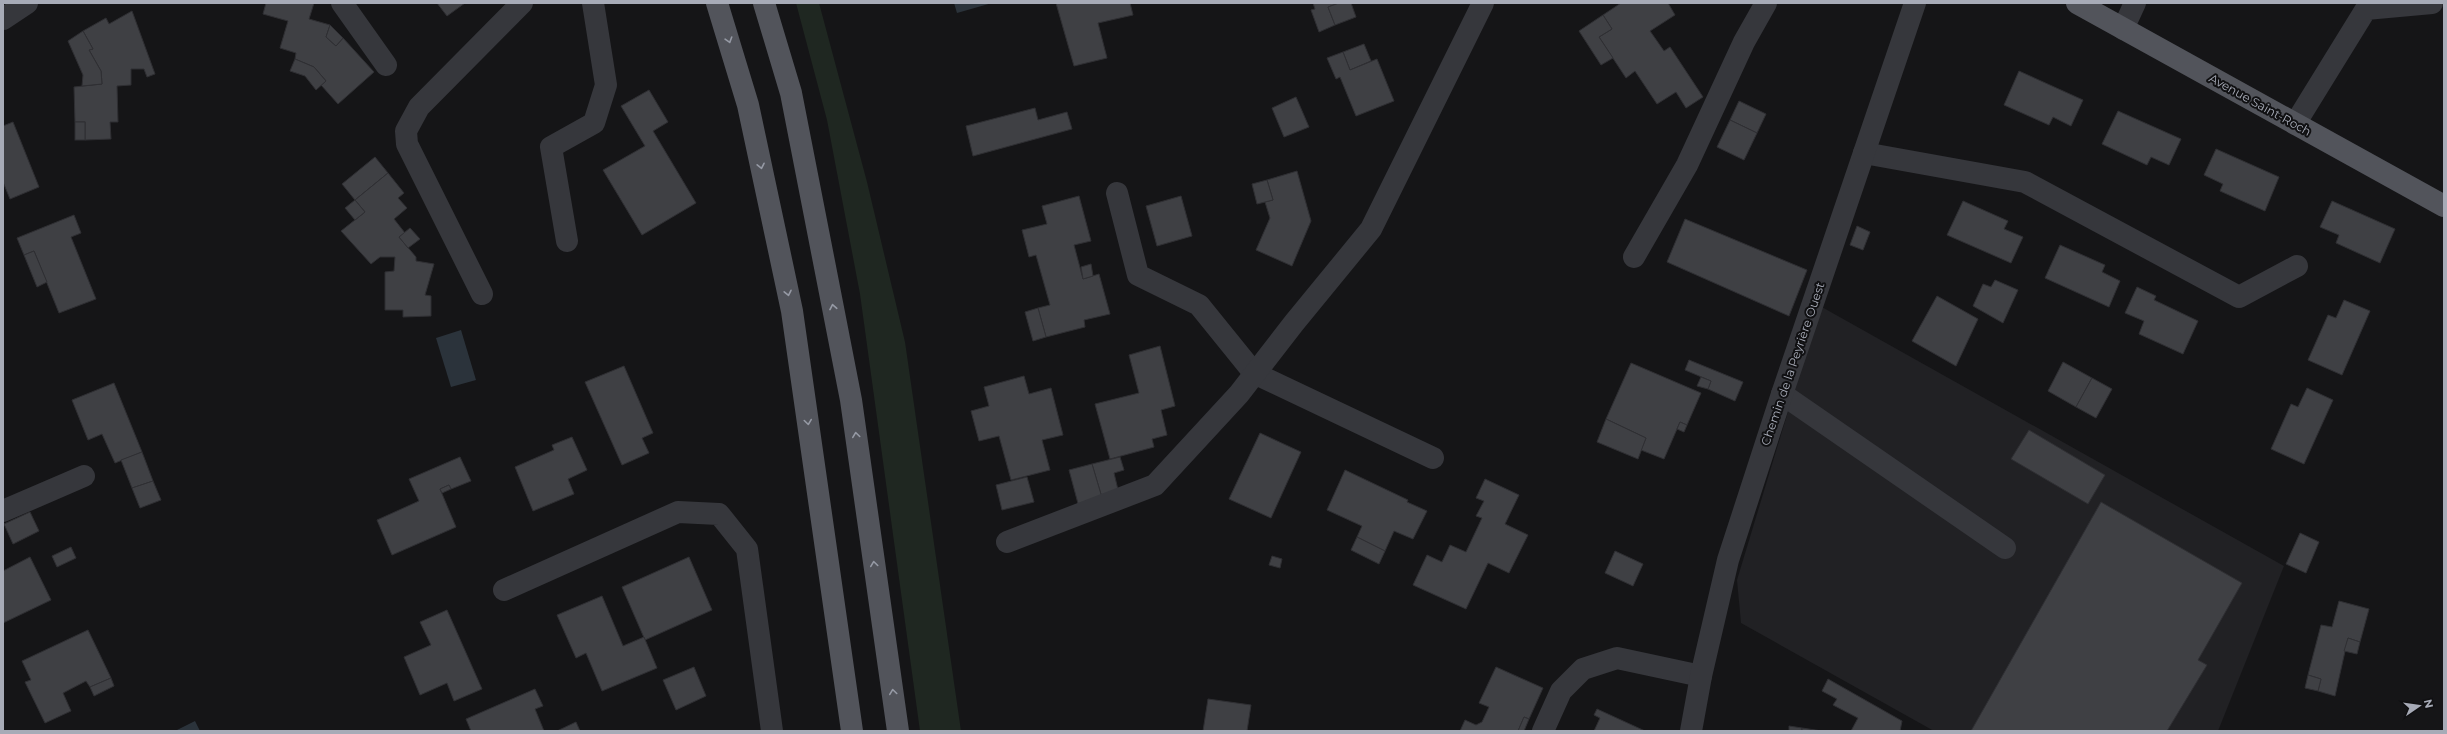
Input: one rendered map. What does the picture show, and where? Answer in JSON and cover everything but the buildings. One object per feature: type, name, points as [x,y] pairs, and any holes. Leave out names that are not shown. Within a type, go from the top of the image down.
[{"type":"main road","points":[[717,3],[748,105],[792,312],[852,731]]},
{"type":"main road","points":[[764,3],[791,93],[851,400],[898,731]]},
{"type":"main road","name":"Avenue Saint-Roch","points":[[2077,3],[2444,206]]},
{"type":"street","points":[[3,19],[27,3]]},
{"type":"street","points":[[342,3],[386,65]]},
{"type":"street","points":[[482,294],[407,144],[406,131],[419,108],[522,3]]},
{"type":"street","points":[[567,241],[551,147],[594,123],[606,85],[593,3]]},
{"type":"street","points":[[1007,542],[1155,485],[1239,394],[1254,373],[1371,229],[1483,3]]},
{"type":"street","points":[[1634,257],[1687,165],[1744,42],[1766,3]]},
{"type":"street","name":"Chemin de la Peyrière Ouest","points":[[1691,731],[1701,676],[1728,560],[1782,394],[1915,3]]},
{"type":"street","points":[[2123,29],[2135,3]]},
{"type":"street","points":[[2295,124],[2366,9],[2432,3]]},
{"type":"street","points":[[1864,153],[2026,182],[2239,297],[2297,266]]},
{"type":"street","points":[[1116,193],[1138,275],[1199,305],[1254,373],[1433,458]]},
{"type":"street","points":[[1782,394],[2005,548]]},
{"type":"street","points":[[3,511],[84,476]]},
{"type":"street","points":[[504,590],[678,512],[718,514],[747,549],[772,731]]},
{"type":"street","points":[[1543,731],[1561,691],[1583,669],[1617,658],[1701,676]]},
{"type":"shaded area","points":[[796,3],[819,3],[867,182],[905,342],[961,731],[920,731],[860,294],[827,120]]},
{"type":"shaded area","points":[[954,3],[992,3],[957,13]]},
{"type":"shaded area","points":[[1820,306],[2284,566],[2218,731],[1934,731],[1741,623],[1737,580]]},
{"type":"shaded area","points":[[461,330],[476,380],[451,387],[436,338]]},
{"type":"shaded area","points":[[195,721],[200,731],[175,731]]}]
